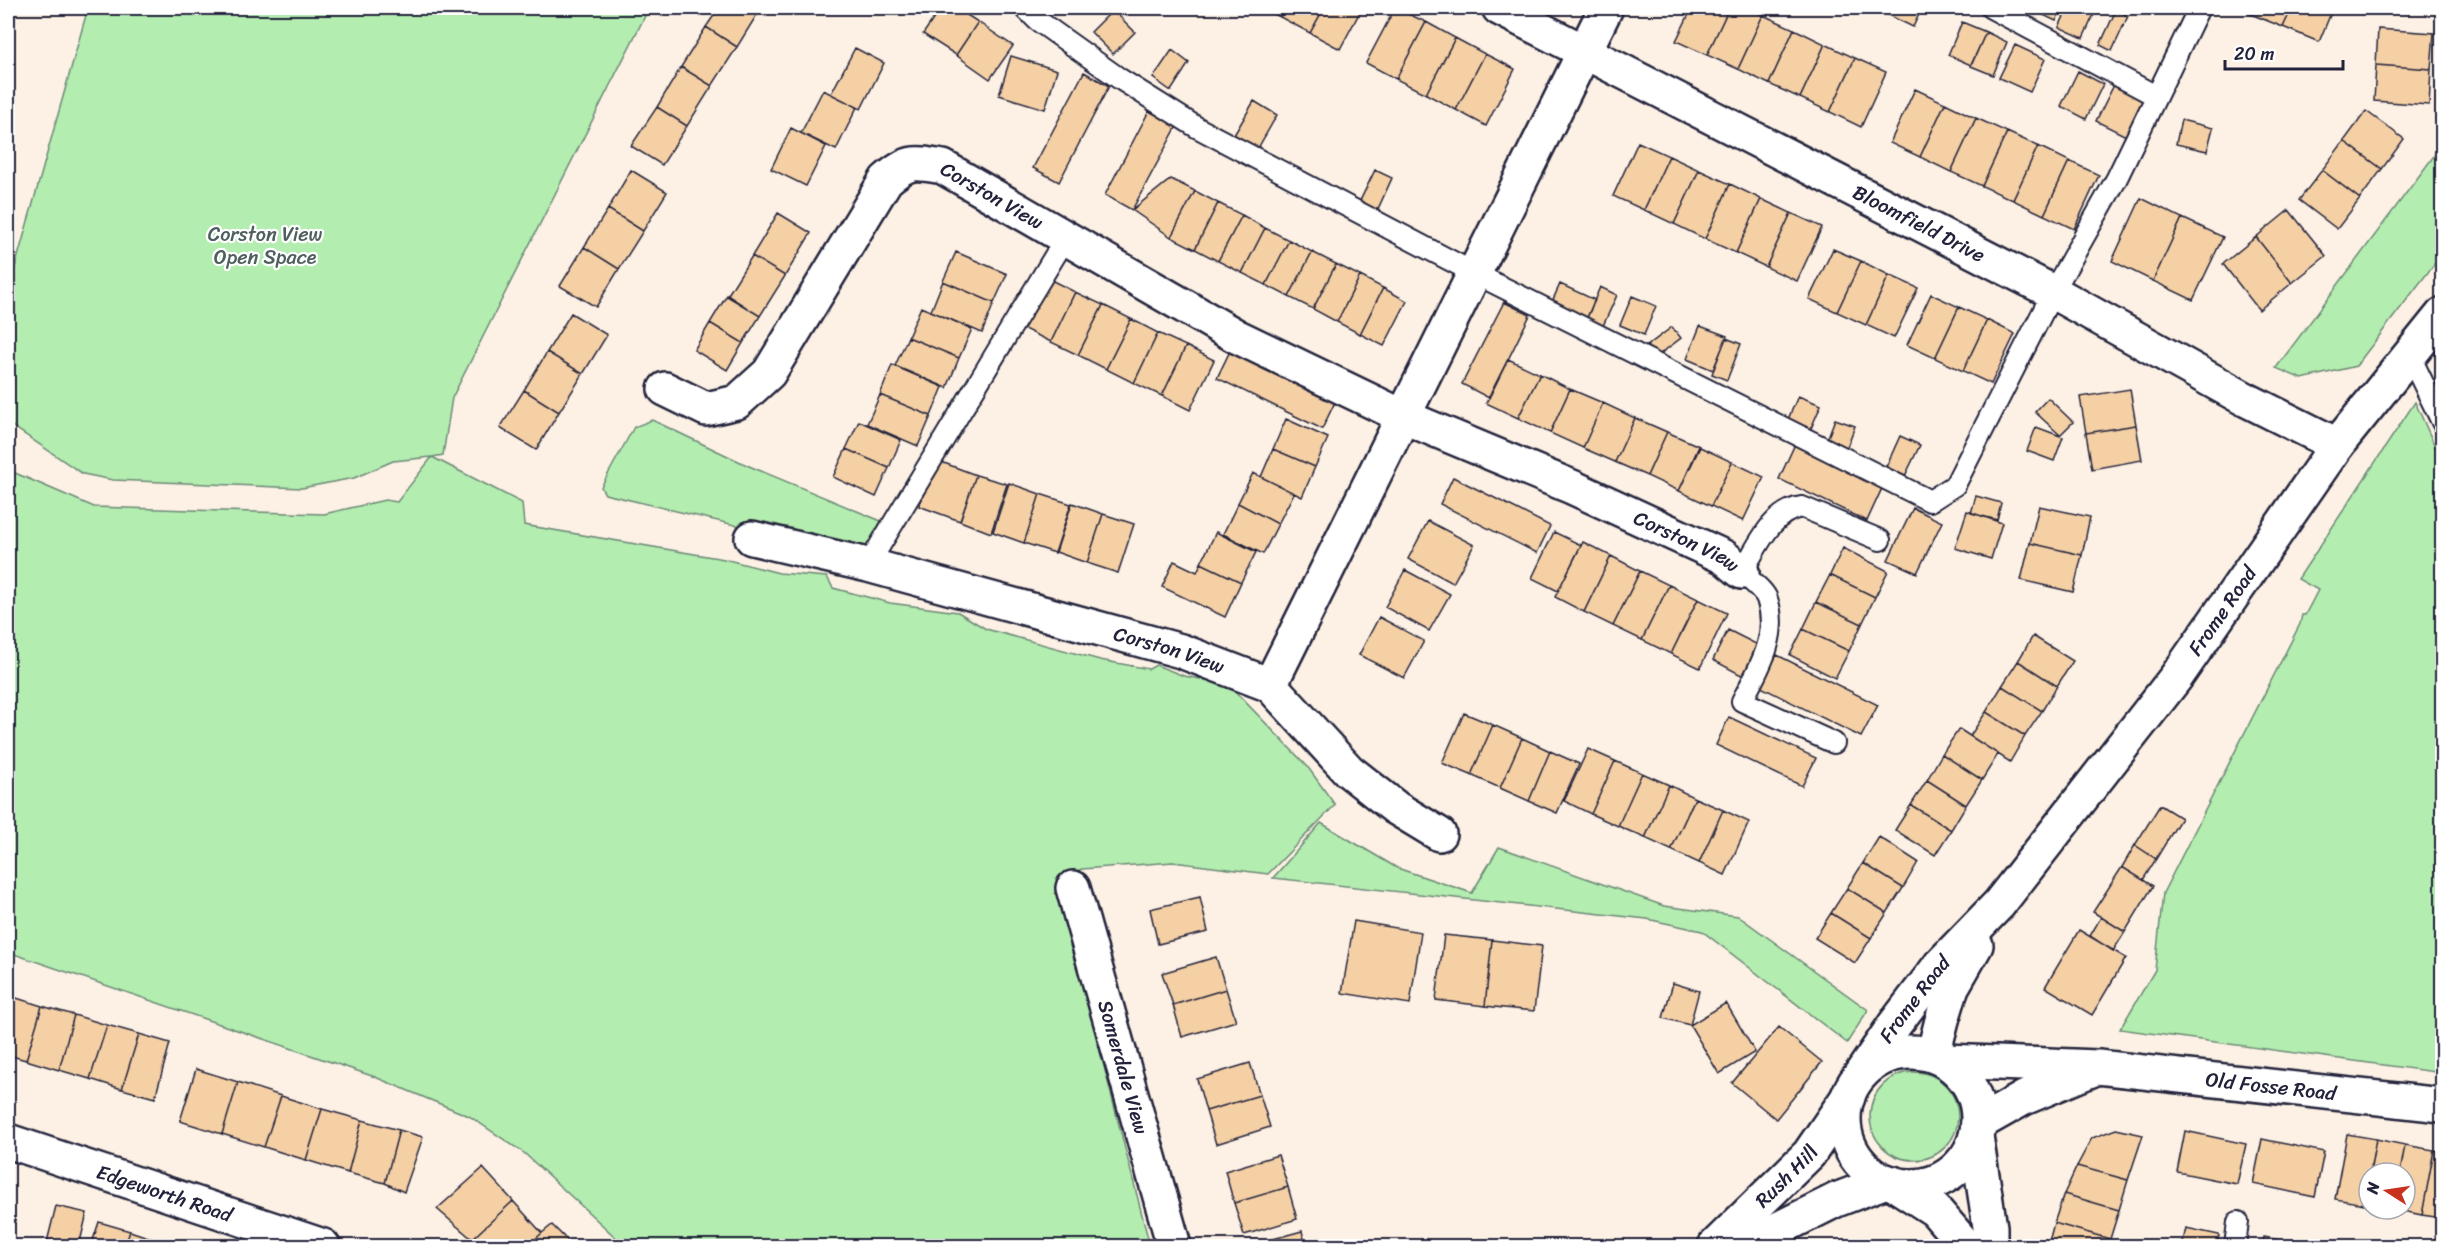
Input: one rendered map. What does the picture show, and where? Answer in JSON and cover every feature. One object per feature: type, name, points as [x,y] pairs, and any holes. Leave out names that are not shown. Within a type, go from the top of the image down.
[{"type":"street","name":"Bloomfield Drive","points":[[1499,8],[2053,292],[2246,399],[2337,445]]},
{"type":"street","points":[[1270,685],[1402,416],[1476,274],[1606,8]]},
{"type":"street","name":"Corston View","points":[[665,389],[706,409],[737,402],[769,374],[886,180],[903,166],[920,163],[943,167],[1236,336],[1402,416],[1572,487],[1724,557],[1742,572]]},
{"type":"street","name":"Frome Road","points":[[1854,1085],[1895,1024],[1940,965],[1999,904],[2177,676],[2337,445],[2442,315]]},
{"type":"street","name":"Corston View","points":[[752,538],[868,565],[1181,651],[1270,685],[1349,771],[1396,808],[1439,834]]},
{"type":"street","name":"Somerdale View","points":[[1073,888],[1174,1246]]},
{"type":"street","name":"Frome Road","points":[[1940,1058],[1942,1020],[1953,987],[1999,904]]},
{"type":"street","points":[[1965,1246],[1935,1210],[1869,1170],[1855,1155],[1847,1137],[1844,1117],[1854,1085],[1876,1061],[1894,1054],[1914,1051],[1940,1058],[1960,1072],[1971,1088],[1977,1105],[1977,1130],[1990,1227],[1990,1246]]},
{"type":"street","name":"Old Fosse Road","points":[[1940,1058],[2098,1067],[2442,1105]]},
{"type":"street","name":"Old Fosse Road","points":[[1977,1130],[2024,1098],[2098,1067]]},
{"type":"street","name":"Rush Hill","points":[[1715,1246],[1809,1154],[1854,1085]]},
{"type":"street","points":[[1889,1182],[1914,1186],[1935,1182],[1953,1171],[1967,1156],[1977,1130]]},
{"type":"street","name":"Edgeworth Road","points":[[8,1141],[322,1246]]},
{"type":"street","name":"Rush Hill","points":[[1744,1246],[1836,1200],[1889,1182]]},
{"type":"lane","points":[[1026,8],[1037,20],[1120,79],[1198,128],[1476,274],[1930,501],[1955,485],[2053,292],[2116,180],[2199,8]]},
{"type":"lane","points":[[1991,8],[2156,96]]},
{"type":"lane","points":[[868,565],[1065,239]]},
{"type":"lane","points":[[2410,356],[2442,422]]},
{"type":"lane","points":[[1742,572],[1778,517],[1791,508],[1802,507],[1880,540]]},
{"type":"lane","name":"Corston View","points":[[1742,572],[1767,598],[1771,629],[1765,656],[1742,701],[1834,743]]},
{"type":"lane","points":[[2235,1246],[2238,1222]]},
{"type":"green space","name":"Corston View Open Space","points":[[88,8],[649,8],[452,398],[443,455],[393,461],[354,478],[302,488],[113,480],[83,474],[8,423],[8,292]]},
{"type":"green space","points":[[2442,145],[2442,254],[2356,366],[2302,379],[2276,368]]},
{"type":"green space","points":[[2415,402],[2442,462],[2442,1073],[2120,1029],[2155,970],[2163,893],[2300,624],[2302,615],[2305,615],[2318,590],[2298,579]]},
{"type":"green space","points":[[652,420],[749,466],[881,521],[866,550],[856,554],[605,494],[601,487],[634,427]]},
{"type":"green space","points":[[432,457],[522,503],[524,525],[724,559],[779,573],[827,577],[833,588],[890,603],[958,612],[986,629],[1100,660],[1149,669],[1156,665],[1184,676],[1228,684],[1307,766],[1335,805],[1268,874],[1173,862],[1082,869],[1056,879],[1150,1246],[625,1246],[524,1153],[469,1116],[375,1077],[8,952],[8,470],[94,507],[324,514],[385,500],[397,502]]},
{"type":"green space","points":[[1321,823],[1397,868],[1472,893],[1499,847],[1664,906],[1738,916],[1868,1010],[1847,1043],[1702,931],[1647,919],[1273,878]]},
{"type":"green space","points":[[1914,1072],[1939,1079],[1951,1091],[1958,1116],[1951,1141],[1939,1153],[1914,1160],[1889,1153],[1877,1141],[1870,1116],[1877,1091],[1889,1079]]},
{"type":"building","points":[[719,8],[761,8],[737,47],[706,27]]},
{"type":"building","points":[[941,8],[956,8],[978,22],[956,55],[923,34]]},
{"type":"building","points":[[1262,8],[1285,8],[1280,17]]},
{"type":"building","points":[[1285,8],[1324,8],[1310,33],[1280,17]]},
{"type":"building","points":[[1324,8],[1362,8],[1340,49],[1310,33]]},
{"type":"building","points":[[1395,8],[1426,22],[1396,79],[1366,63]]},
{"type":"building","points":[[1692,8],[1729,8],[1707,55],[1676,41]]},
{"type":"building","points":[[1729,8],[1747,8],[1763,15],[1738,69],[1707,55]]},
{"type":"building","points":[[1873,8],[1890,8],[1886,14]]},
{"type":"building","points":[[1890,8],[1922,8],[1913,27],[1886,14]]},
{"type":"building","points":[[2044,8],[2062,8],[2056,21],[2041,14]]},
{"type":"building","points":[[2068,8],[2097,8],[2083,38],[2059,27]]},
{"type":"building","points":[[2250,8],[2292,8],[2283,27],[2248,13]]},
{"type":"building","points":[[2292,8],[2333,8],[2319,42],[2283,27]]},
{"type":"building","points":[[1113,10],[1135,32],[1113,54],[1091,32]]},
{"type":"building","points":[[2116,10],[2128,16],[2112,51],[2100,45]]},
{"type":"building","points":[[1763,15],[1794,29],[1769,84],[1738,69]]},
{"type":"building","points":[[978,22],[1013,46],[990,79],[956,55]]},
{"type":"building","points":[[1426,22],[1455,38],[1426,94],[1396,79]]},
{"type":"building","points":[[1962,22],[1986,32],[1971,65],[1948,55]]},
{"type":"building","points":[[706,27],[737,47],[712,86],[681,67]]},
{"type":"building","points":[[1794,29],[1825,44],[1800,98],[1769,84]]},
{"type":"building","points":[[2378,29],[2434,33],[2431,69],[2376,65]]},
{"type":"building","points":[[1986,32],[2007,42],[1993,75],[1971,66]]},
{"type":"building","points":[[1455,38],[1485,54],[1456,110],[1426,94]]},
{"type":"building","points":[[1825,44],[1855,58],[1830,112],[1800,98]]},
{"type":"building","points":[[2015,45],[2045,59],[2030,92],[1999,78]]},
{"type":"building","points":[[855,48],[884,63],[861,109],[831,94]]},
{"type":"building","points":[[1172,50],[1189,63],[1171,91],[1153,78]]},
{"type":"building","points":[[1485,54],[1515,69],[1486,126],[1456,110]]},
{"type":"building","points":[[1011,56],[1057,70],[1045,109],[999,95]]},
{"type":"building","points":[[1855,58],[1886,72],[1861,127],[1830,112]]},
{"type":"building","points":[[2376,65],[2431,69],[2429,105],[2374,101]]},
{"type":"building","points":[[681,67],[712,86],[687,126],[657,107]]},
{"type":"building","points":[[2078,71],[2103,84],[2086,119],[2061,106]]},
{"type":"building","points":[[1084,72],[1109,86],[1059,182],[1033,168]]},
{"type":"building","points":[[2115,83],[2149,100],[2130,138],[2096,121]]},
{"type":"building","points":[[1915,89],[1945,103],[1920,157],[1890,143]]},
{"type":"building","points":[[823,90],[857,107],[836,150],[801,133]]},
{"type":"building","points":[[1254,101],[1277,115],[1258,148],[1234,135]]},
{"type":"building","points":[[1945,103],[1976,118],[1951,172],[1920,157]]},
{"type":"building","points":[[657,107],[687,126],[662,165],[631,146]]},
{"type":"building","points":[[1149,111],[1177,126],[1132,210],[1105,195]]},
{"type":"building","points":[[2366,111],[2404,139],[2382,169],[2344,141]]},
{"type":"building","points":[[1976,118],[2007,132],[1982,186],[1951,172]]},
{"type":"building","points":[[2181,120],[2213,128],[2207,151],[2176,144]]},
{"type":"building","points":[[791,128],[826,146],[806,186],[771,169]]},
{"type":"building","points":[[2007,132],[2038,146],[2013,200],[1982,186]]},
{"type":"building","points":[[2344,141],[2382,169],[2360,199],[2322,170]]},
{"type":"building","points":[[1638,142],[1669,156],[1644,210],[1613,196]]},
{"type":"building","points":[[2038,146],[2069,161],[2044,215],[2013,200]]},
{"type":"building","points":[[1669,156],[1699,170],[1674,224],[1644,210]]},
{"type":"building","points":[[2069,161],[2099,175],[2074,229],[2044,215]]},
{"type":"building","points":[[631,170],[667,192],[643,231],[608,209]]},
{"type":"building","points":[[1375,170],[1392,178],[1377,211],[1359,203]]},
{"type":"building","points":[[1699,170],[1730,184],[1705,239],[1674,224]]},
{"type":"building","points":[[2322,170],[2360,199],[2337,229],[2299,200]]},
{"type":"building","points":[[1171,179],[1195,191],[1171,237],[1132,210]]},
{"type":"building","points":[[1730,184],[1761,199],[1736,253],[1705,239]]},
{"type":"building","points":[[1195,191],[1218,203],[1195,249],[1171,237]]},
{"type":"building","points":[[2141,198],[2182,218],[2153,281],[2112,261]]},
{"type":"building","points":[[1761,199],[1791,213],[1766,267],[1736,253]]},
{"type":"building","points":[[1218,203],[1242,215],[1218,261],[1195,249]]},
{"type":"building","points":[[608,209],[643,231],[619,269],[584,247]]},
{"type":"building","points":[[2289,210],[2326,256],[2292,283],[2256,237]]},
{"type":"building","points":[[778,213],[811,233],[785,276],[752,256]]},
{"type":"building","points":[[1791,213],[1822,227],[1797,281],[1766,267]]},
{"type":"building","points":[[1242,215],[1265,228],[1242,273],[1218,261]]},
{"type":"building","points":[[2182,218],[2223,237],[2193,300],[2153,281]]},
{"type":"building","points":[[1265,228],[1289,240],[1266,285],[1242,273]]},
{"type":"building","points":[[2256,237],[2292,283],[2259,310],[2223,264]]},
{"type":"building","points":[[1289,240],[1312,252],[1289,297],[1266,285]]},
{"type":"building","points":[[584,247],[619,269],[596,307],[560,286]]},
{"type":"building","points":[[1833,249],[1861,261],[1837,312],[1809,299]]},
{"type":"building","points":[[956,252],[1007,274],[994,303],[943,281]]},
{"type":"building","points":[[1312,252],[1336,264],[1313,309],[1289,297]]},
{"type":"building","points":[[752,256],[785,276],[760,316],[727,296]]},
{"type":"building","points":[[1861,261],[1889,275],[1866,325],[1837,312]]},
{"type":"building","points":[[1336,264],[1360,276],[1337,322],[1313,309]]},
{"type":"building","points":[[1889,275],[1918,288],[1894,338],[1866,325]]},
{"type":"building","points":[[1360,276],[1383,288],[1360,334],[1337,322]]},
{"type":"building","points":[[1045,277],[1075,292],[1051,342],[1020,327]]},
{"type":"building","points":[[943,281],[994,303],[982,333],[931,311]]},
{"type":"building","points":[[1560,284],[1595,300],[1586,320],[1551,304]]},
{"type":"building","points":[[1600,287],[1617,295],[1602,328],[1586,320]]},
{"type":"building","points":[[1383,288],[1407,301],[1384,346],[1360,334]]},
{"type":"building","points":[[1075,292],[1103,305],[1078,355],[1051,342]]},
{"type":"building","points":[[1931,294],[1959,307],[1935,358],[1907,345]]},
{"type":"building","points":[[727,295],[760,316],[743,343],[710,323]]},
{"type":"building","points":[[1632,296],[1656,306],[1644,335],[1620,325]]},
{"type":"building","points":[[1504,302],[1530,315],[1489,398],[1462,384]]},
{"type":"building","points":[[1103,305],[1131,319],[1106,369],[1078,355]]},
{"type":"building","points":[[921,307],[972,329],[959,358],[908,337]]},
{"type":"building","points":[[1959,307],[1987,320],[1963,371],[1935,358]]},
{"type":"building","points":[[571,313],[607,335],[583,374],[547,352]]},
{"type":"building","points":[[1131,319],[1158,333],[1134,383],[1106,369]]},
{"type":"building","points":[[1987,320],[2015,334],[1991,384],[1963,371]]},
{"type":"building","points":[[710,323],[743,343],[727,370],[694,350]]},
{"type":"building","points":[[1700,326],[1727,336],[1713,370],[1687,359]]},
{"type":"building","points":[[1672,327],[1681,338],[1656,357],[1647,346]]},
{"type":"building","points":[[1158,333],[1186,346],[1162,396],[1134,383]]},
{"type":"building","points":[[908,337],[959,358],[947,388],[895,366]]},
{"type":"building","points":[[1726,338],[1741,344],[1727,380],[1712,374]]},
{"type":"building","points":[[1186,346],[1214,360],[1190,410],[1162,396]]},
{"type":"building","points":[[1230,351],[1335,402],[1322,429],[1217,378]]},
{"type":"building","points":[[547,352],[583,374],[559,412],[524,390]]},
{"type":"building","points":[[1508,359],[1540,374],[1518,418],[1486,403]]},
{"type":"building","points":[[892,365],[943,387],[931,416],[880,395]]},
{"type":"building","points":[[1540,374],[1570,389],[1550,433],[1518,418]]},
{"type":"building","points":[[1570,389],[1603,403],[1583,448],[1550,433]]},
{"type":"building","points":[[2130,389],[2136,425],[2086,433],[2080,397]]},
{"type":"building","points":[[524,390],[559,412],[536,450],[500,428]]},
{"type":"building","points":[[880,395],[931,416],[918,446],[867,424]]},
{"type":"building","points":[[1798,396],[1821,405],[1809,433],[1786,424]]},
{"type":"building","points":[[2048,398],[2073,422],[2060,435],[2035,412]]},
{"type":"building","points":[[1603,403],[1635,418],[1615,462],[1583,448]]},
{"type":"building","points":[[1635,418],[1667,432],[1647,476],[1615,462]]},
{"type":"building","points":[[1286,419],[1328,438],[1315,467],[1273,449]]},
{"type":"building","points":[[1835,419],[1855,426],[1845,452],[1825,445]]},
{"type":"building","points":[[859,421],[901,440],[889,468],[846,449]]},
{"type":"building","points":[[2136,425],[2142,460],[2092,469],[2086,433]]},
{"type":"building","points":[[2036,427],[2063,437],[2054,461],[2027,451]]},
{"type":"building","points":[[1667,432],[1699,446],[1679,491],[1647,476]]},
{"type":"building","points":[[1900,436],[1920,445],[1905,476],[1886,467]]},
{"type":"building","points":[[1795,444],[1883,486],[1867,521],[1779,479]]},
{"type":"building","points":[[1700,447],[1732,462],[1711,506],[1679,491]]},
{"type":"building","points":[[846,449],[889,468],[876,497],[833,477]]},
{"type":"building","points":[[1273,449],[1315,467],[1302,497],[1261,477]]},
{"type":"building","points":[[936,460],[976,475],[960,521],[919,506]]},
{"type":"building","points":[[1732,462],[1764,477],[1743,521],[1711,506]]},
{"type":"building","points":[[1253,473],[1294,493],[1278,524],[1238,503]]},
{"type":"building","points":[[976,475],[1007,484],[991,533],[960,521]]},
{"type":"building","points":[[1453,477],[1550,526],[1537,553],[1440,504]]},
{"type":"building","points":[[1009,483],[1040,494],[1024,543],[993,532]]},
{"type":"building","points":[[1040,494],[1071,504],[1055,553],[1024,543]]},
{"type":"building","points":[[1976,496],[2001,503],[1997,520],[1971,513]]},
{"type":"building","points":[[1072,503],[1103,514],[1087,563],[1056,552]]},
{"type":"building","points":[[1238,503],[1278,524],[1263,554],[1223,534]]},
{"type":"building","points":[[2039,506],[2090,517],[2082,555],[2030,543]]},
{"type":"building","points":[[1913,508],[1942,522],[1917,573],[1888,560]]},
{"type":"building","points":[[1967,511],[2002,523],[1991,559],[1955,548]]},
{"type":"building","points":[[1103,514],[1134,524],[1118,573],[1087,563]]},
{"type":"building","points":[[1428,521],[1474,545],[1453,583],[1408,559]]},
{"type":"building","points":[[1216,532],[1256,552],[1241,582],[1201,563]]},
{"type":"building","points":[[1554,532],[1581,545],[1558,591],[1532,578]]},
{"type":"building","points":[[1583,542],[1611,556],[1584,612],[1555,597]]},
{"type":"building","points":[[2030,543],[2082,555],[2073,592],[2021,580]]},
{"type":"building","points":[[1843,548],[1888,571],[1875,597],[1830,575]]},
{"type":"building","points":[[1611,556],[1640,571],[1613,626],[1584,612]]},
{"type":"building","points":[[1174,561],[1197,572],[1201,563],[1241,582],[1225,617],[1162,587]]},
{"type":"building","points":[[1405,570],[1450,594],[1429,631],[1385,607]]},
{"type":"building","points":[[1640,571],[1669,585],[1642,640],[1613,626]]},
{"type":"building","points":[[1830,575],[1875,597],[1862,624],[1816,602]]},
{"type":"building","points":[[1669,585],[1698,599],[1671,654],[1642,640]]},
{"type":"building","points":[[1698,599],[1727,613],[1700,668],[1671,654]]},
{"type":"building","points":[[1816,602],[1862,624],[1849,651],[1803,629]]},
{"type":"building","points":[[1379,617],[1424,641],[1404,678],[1359,655]]},
{"type":"building","points":[[1803,629],[1849,651],[1835,678],[1790,655]]},
{"type":"building","points":[[1728,630],[1760,646],[1745,677],[1713,660]]},
{"type":"building","points":[[2033,636],[2073,661],[2057,686],[2018,661]]},
{"type":"building","points":[[1777,655],[1878,705],[1861,737],[1759,686]]},
{"type":"building","points":[[2018,661],[2057,686],[2042,711],[2002,686]]},
{"type":"building","points":[[2002,686],[2042,711],[2025,736],[1986,712]]},
{"type":"building","points":[[1986,712],[2025,736],[2010,762],[1970,736]]},
{"type":"building","points":[[1464,713],[1493,725],[1471,775],[1442,763]]},
{"type":"building","points":[[1729,717],[1816,758],[1802,786],[1716,745]]},
{"type":"building","points":[[1493,725],[1522,738],[1500,788],[1471,775]]},
{"type":"building","points":[[1959,729],[1998,754],[1982,780],[1942,754]]},
{"type":"building","points":[[1522,738],[1550,751],[1529,801],[1500,788]]},
{"type":"building","points":[[1588,749],[1615,761],[1591,814],[1564,801]]},
{"type":"building","points":[[1550,751],[1579,764],[1557,813],[1529,801]]},
{"type":"building","points":[[1942,754],[1982,780],[1966,805],[1927,780]]},
{"type":"building","points":[[1615,761],[1642,773],[1618,826],[1591,814]]},
{"type":"building","points":[[1642,773],[1669,785],[1645,838],[1618,826]]},
{"type":"building","points":[[1927,780],[1966,805],[1951,830],[1911,805]]},
{"type":"building","points":[[1669,785],[1695,798],[1671,850],[1645,838]]},
{"type":"building","points":[[1695,798],[1723,810],[1699,863],[1671,850]]},
{"type":"building","points":[[1911,805],[1951,830],[1935,855],[1895,830]]},
{"type":"building","points":[[2160,805],[2181,818],[2156,859],[2135,845]]},
{"type":"building","points":[[1723,810],[1749,822],[1725,875],[1699,863]]},
{"type":"building","points":[[1879,837],[1918,862],[1903,888],[1863,863]]},
{"type":"building","points":[[2135,845],[2156,859],[2143,880],[2122,867]]},
{"type":"building","points":[[1863,863],[1903,888],[1887,913],[1847,888]]},
{"type":"building","points":[[2122,867],[2153,886],[2125,932],[2093,912]]},
{"type":"building","points":[[1847,888],[1887,913],[1871,938],[1831,913]]},
{"type":"building","points":[[1200,897],[1208,932],[1158,944],[1150,909]]},
{"type":"building","points":[[1831,913],[1871,938],[1855,963],[1815,938]]},
{"type":"building","points":[[2101,917],[2125,932],[2113,951],[2090,936]]},
{"type":"building","points":[[1354,921],[1421,932],[1410,1004],[1342,993]]},
{"type":"building","points":[[2079,930],[2126,958],[2092,1015],[2045,987]]},
{"type":"building","points":[[1444,935],[1492,940],[1485,1006],[1436,1000]]},
{"type":"building","points":[[1492,940],[1542,946],[1534,1011],[1485,1006]]},
{"type":"building","points":[[1216,957],[1226,989],[1173,1005],[1162,973]]},
{"type":"building","points":[[1673,983],[1699,991],[1690,1025],[1663,1018]]},
{"type":"building","points":[[1226,989],[1236,1021],[1182,1037],[1173,1005]]},
{"type":"building","points":[[10,996],[42,1006],[26,1060],[8,1055]]},
{"type":"building","points":[[1726,1003],[1755,1052],[1719,1074],[1690,1025]]},
{"type":"building","points":[[42,1006],[74,1015],[59,1070],[26,1060]]},
{"type":"building","points":[[74,1015],[107,1025],[90,1079],[59,1070]]},
{"type":"building","points":[[107,1025],[139,1034],[122,1089],[90,1079]]},
{"type":"building","points":[[1779,1027],[1822,1062],[1776,1119],[1732,1083]]},
{"type":"building","points":[[139,1034],[170,1043],[155,1098],[122,1089]]},
{"type":"building","points":[[1250,1063],[1260,1095],[1206,1111],[1197,1079]]},
{"type":"building","points":[[196,1069],[238,1082],[222,1134],[180,1121]]},
{"type":"building","points":[[238,1082],[281,1096],[264,1147],[222,1134]]},
{"type":"building","points":[[1260,1095],[1270,1127],[1216,1144],[1206,1111]]},
{"type":"building","points":[[281,1096],[322,1109],[306,1160],[264,1147]]},
{"type":"building","points":[[322,1109],[362,1120],[348,1173],[306,1160]]},
{"type":"building","points":[[362,1120],[399,1130],[385,1183],[348,1173]]},
{"type":"building","points":[[2116,1129],[2143,1135],[2128,1180],[2077,1166],[2092,1138]]},
{"type":"building","points":[[399,1130],[423,1137],[404,1192],[385,1183]]},
{"type":"building","points":[[2185,1131],[2246,1144],[2237,1184],[2177,1172]]},
{"type":"building","points":[[2347,1134],[2376,1139],[2372,1161],[2357,1161],[2357,1203],[2335,1199]]},
{"type":"building","points":[[2262,1139],[2324,1152],[2315,1197],[2253,1184]]},
{"type":"building","points":[[2376,1139],[2405,1145],[2402,1161],[2372,1161]]},
{"type":"building","points":[[2405,1145],[2434,1150],[2422,1215],[2417,1214],[2417,1161],[2402,1161]]},
{"type":"building","points":[[2434,1150],[2442,1152],[2442,1218],[2422,1215]]},
{"type":"building","points":[[1278,1155],[1288,1187],[1234,1203],[1225,1171]]},
{"type":"building","points":[[2077,1166],[2128,1180],[2119,1210],[2064,1194]]},
{"type":"building","points":[[483,1168],[513,1201],[472,1239],[437,1209]]},
{"type":"building","points":[[1288,1187],[1297,1219],[1244,1235],[1234,1203]]},
{"type":"building","points":[[2064,1194],[2119,1210],[2110,1239],[2054,1223]]},
{"type":"building","points":[[513,1201],[542,1233],[528,1246],[479,1246],[472,1239]]},
{"type":"building","points":[[56,1206],[87,1213],[79,1246],[46,1246]]},
{"type":"building","points":[[99,1222],[130,1231],[125,1246],[91,1246]]},
{"type":"building","points":[[2054,1223],[2110,1239],[2107,1246],[2048,1245]]},
{"type":"building","points":[[552,1225],[573,1246],[528,1246],[542,1233]]},
{"type":"building","points":[[2186,1228],[2219,1235],[2217,1246],[2182,1246]]},
{"type":"building","points":[[130,1231],[160,1241],[159,1246],[125,1246]]},
{"type":"building","points":[[1302,1231],[1306,1246],[1248,1246]]},
{"type":"building","points":[[2264,1237],[2313,1246],[2262,1246]]},
{"type":"building","points":[[160,1241],[177,1246],[159,1246]]}]
